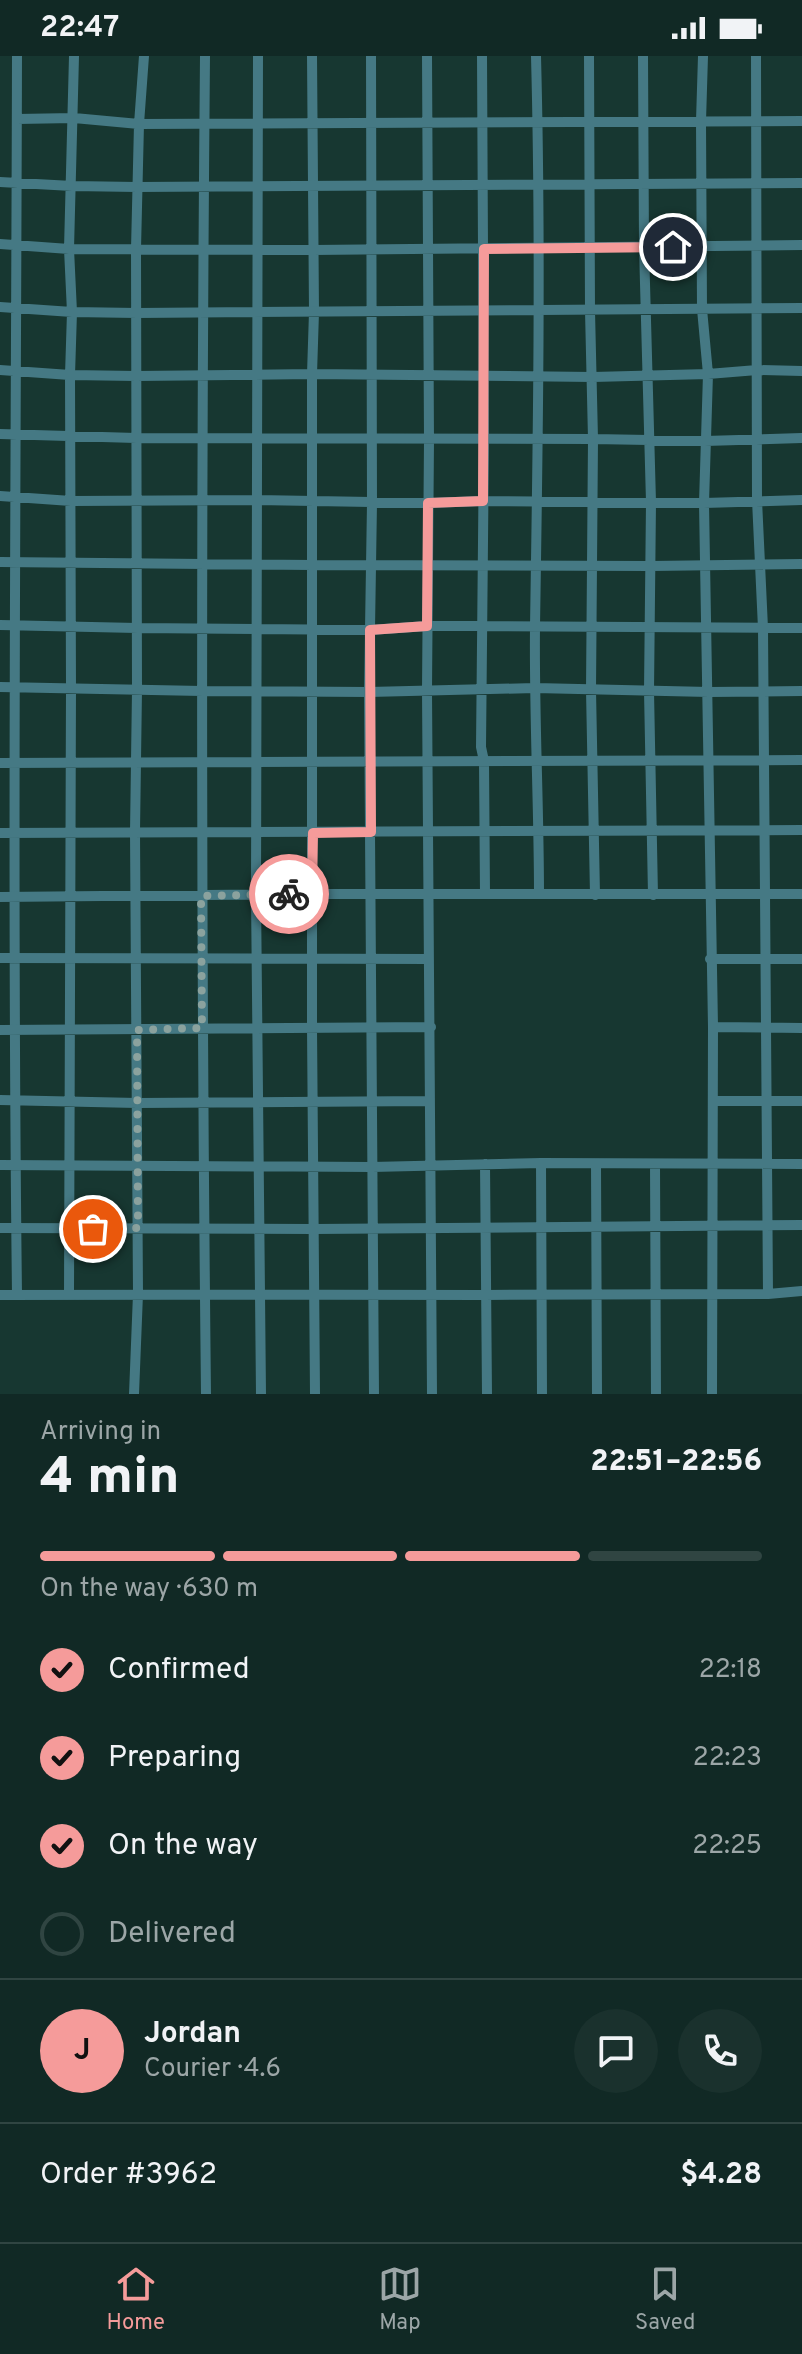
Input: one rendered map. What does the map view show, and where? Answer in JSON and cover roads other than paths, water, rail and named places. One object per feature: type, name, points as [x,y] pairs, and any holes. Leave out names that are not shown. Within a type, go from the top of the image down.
[{"type":"street","points":[[17,56],[14,562],[17,1295]]},
{"type":"street","points":[[69,1294],[72,312],[69,249],[74,56]]},
{"type":"street","points":[[134,1394],[138,1294],[136,249],[144,56]]},
{"type":"street","points":[[205,56],[201,896],[206,1394]]},
{"type":"street","points":[[258,56],[256,895],[261,1394]]},
{"type":"street","points":[[312,56],[315,1394]]},
{"type":"street","points":[[371,56],[372,503],[369,692],[374,1394]]},
{"type":"street","points":[[427,56],[427,761],[432,1394]]},
{"type":"street","points":[[482,56],[484,439],[481,747],[484,761],[485,893]]},
{"type":"street","points":[[536,56],[539,439],[535,688],[539,894]]},
{"type":"street","points":[[589,56],[593,377],[591,746],[594,761],[595,895]]},
{"type":"street","points":[[643,56],[645,309],[651,502],[649,691],[653,895]]},
{"type":"street","points":[[703,56],[702,309],[708,374],[704,503],[713,1027],[712,1394]]},
{"type":"street","points":[[756,56],[757,500],[763,628],[766,830],[768,1294]]},
{"type":"street","points":[[17,119],[74,118],[139,124],[802,121]]},
{"type":"street","points":[[0,182],[137,187],[802,183]]},
{"type":"street","points":[[0,244],[69,249],[203,250],[802,245]]},
{"type":"street","points":[[0,307],[137,313],[802,308]]},
{"type":"street","points":[[0,370],[136,376],[370,374],[593,377],[802,371]]},
{"type":"street","points":[[0,434],[429,440],[705,441],[802,438]]},
{"type":"street","points":[[0,496],[136,502],[704,503],[802,500]]},
{"type":"street","points":[[0,562],[136,565],[802,564]]},
{"type":"street","points":[[0,625],[370,630],[427,626],[802,628]]},
{"type":"street","points":[[0,687],[369,692],[535,688],[802,691]]},
{"type":"street","points":[[0,763],[802,760]]},
{"type":"street","points":[[0,833],[802,830]]},
{"type":"street","points":[[0,897],[802,894]]},
{"type":"street","points":[[0,958],[429,959]]},
{"type":"street","points":[[710,959],[802,959]]},
{"type":"street","points":[[0,1030],[431,1027]]},
{"type":"street","points":[[713,1027],[802,1028]]},
{"type":"street","points":[[0,1100],[137,1103],[429,1101]]},
{"type":"street","points":[[713,1101],[802,1101]]},
{"type":"street","points":[[0,1165],[372,1167],[541,1163],[802,1164]]},
{"type":"street","points":[[541,1163],[542,1394]]},
{"type":"street","points":[[485,1164],[487,1394]]},
{"type":"street","points":[[596,1164],[597,1394]]},
{"type":"street","points":[[655,1164],[656,1394]]},
{"type":"street","points":[[0,1228],[802,1225]]},
{"type":"street","points":[[0,1295],[205,1293],[431,1296],[768,1294],[802,1291]]}]
